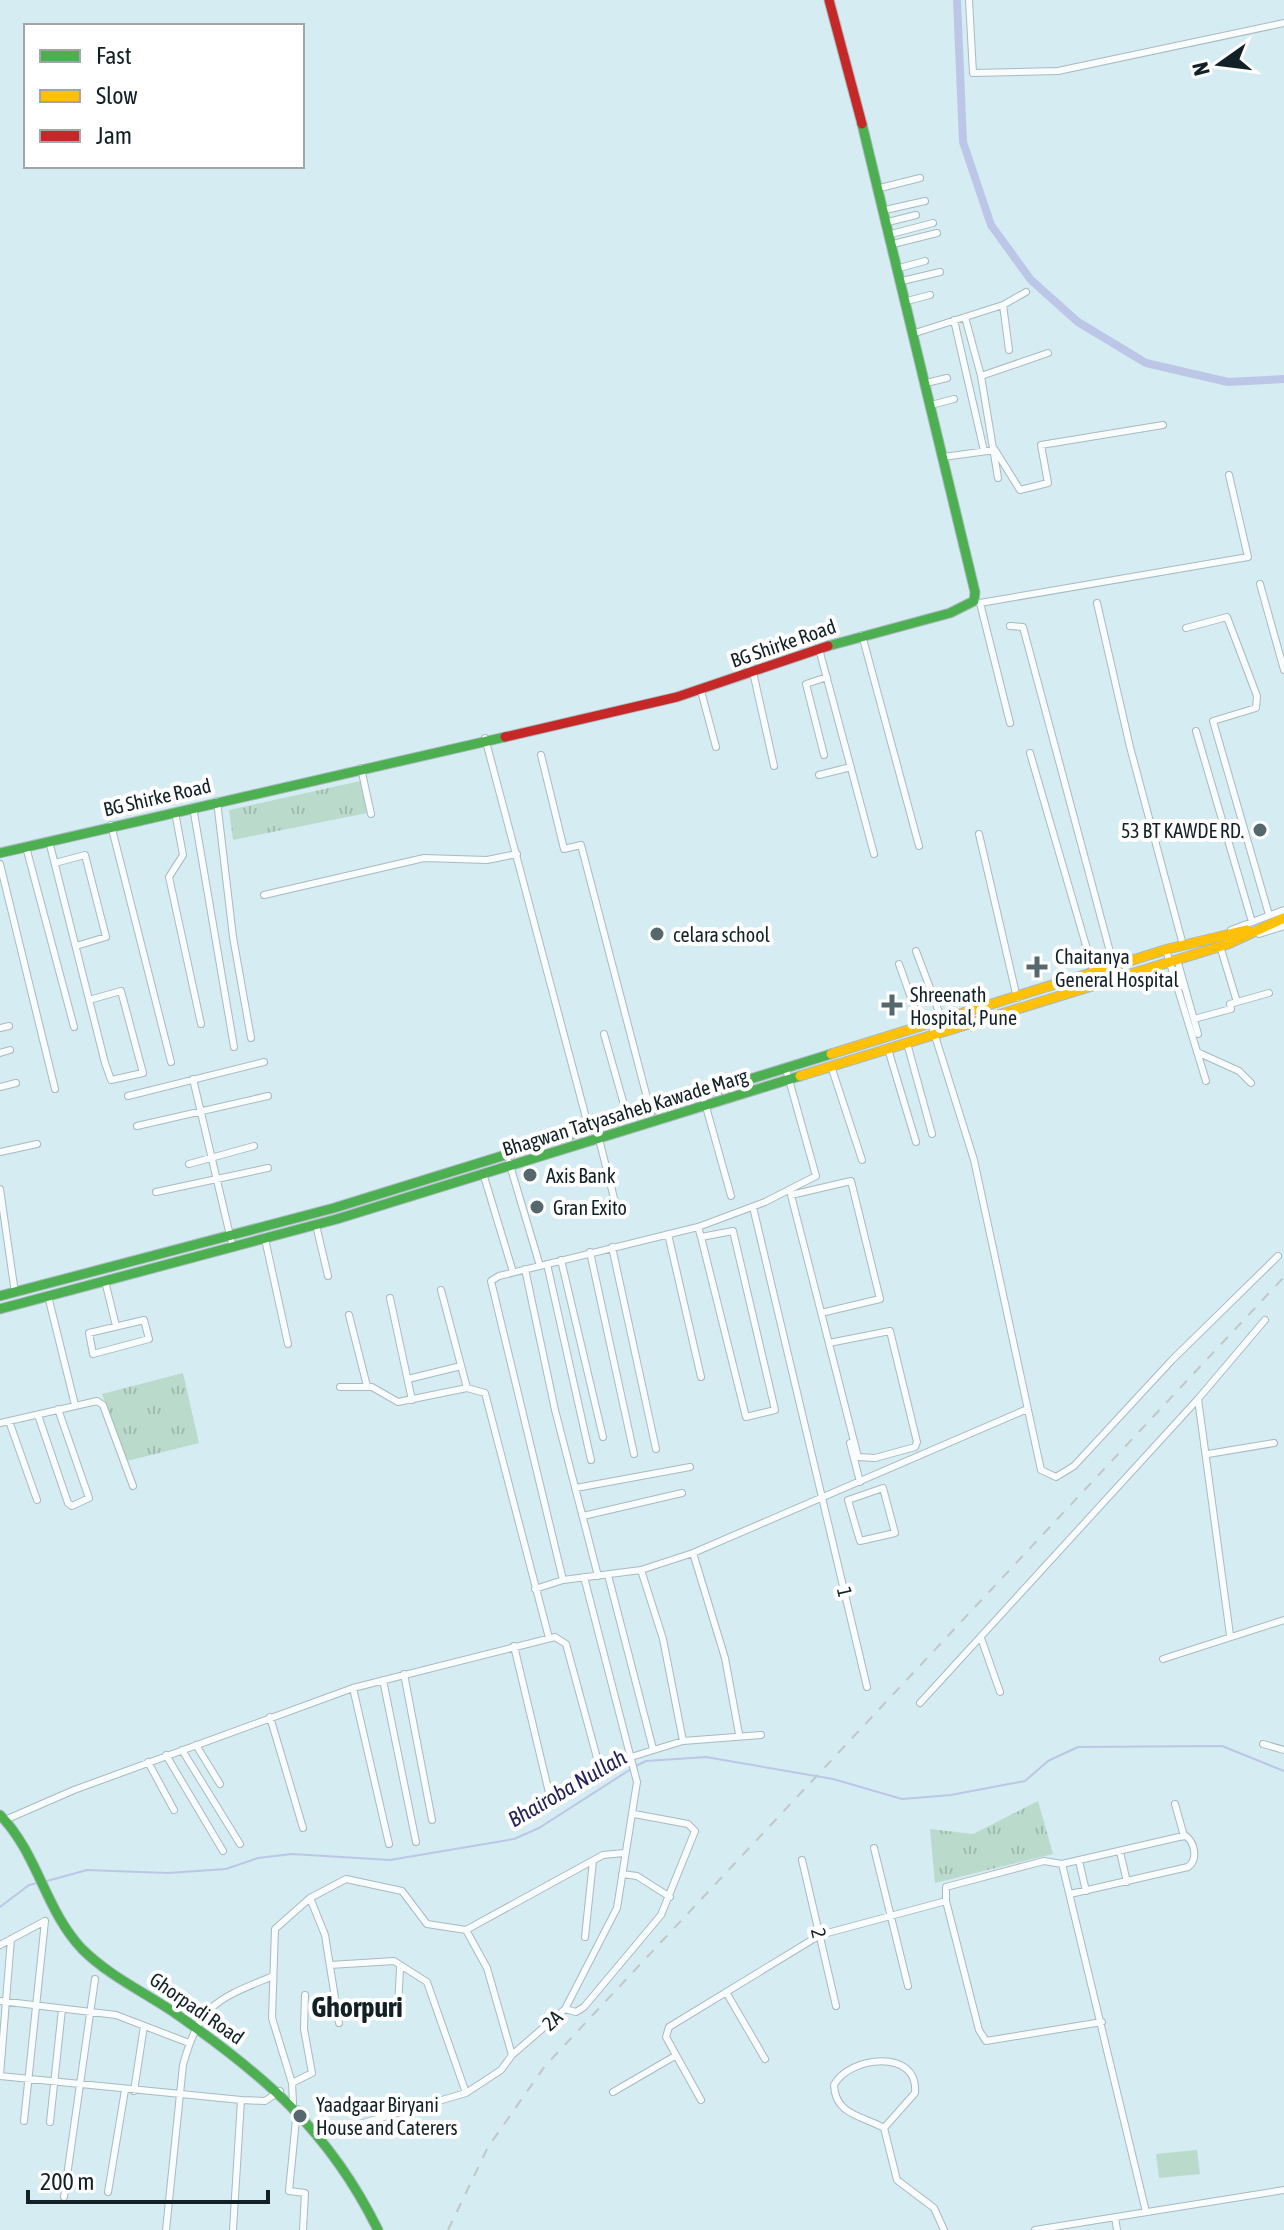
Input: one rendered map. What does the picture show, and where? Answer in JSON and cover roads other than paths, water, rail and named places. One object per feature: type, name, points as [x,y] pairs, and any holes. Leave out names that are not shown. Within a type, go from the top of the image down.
[{"type":"street","points":[[829,0],[880,188],[977,602],[1010,723]]},
{"type":"street","points":[[969,0],[973,73],[1058,71],[1284,23]]},
{"type":"street","points":[[880,188],[920,178]]},
{"type":"street","points":[[885,210],[925,201]]},
{"type":"street","points":[[888,222],[916,215]]},
{"type":"street","points":[[892,239],[933,223]]},
{"type":"street","points":[[892,239],[937,233]]},
{"type":"street","points":[[899,268],[925,261]]},
{"type":"street","points":[[902,281],[940,272]]},
{"type":"street","points":[[915,333],[1003,305],[1026,292]]},
{"type":"street","points":[[907,301],[930,295]]},
{"type":"street","points":[[1003,305],[1009,350]]},
{"type":"street","points":[[965,317],[981,376],[998,478]]},
{"type":"street","points":[[954,320],[970,379],[984,451]]},
{"type":"street","points":[[970,379],[1048,353]]},
{"type":"street","points":[[926,383],[947,378]]},
{"type":"street","points":[[931,405],[954,399]]},
{"type":"street","points":[[995,450],[1020,490],[1048,483],[1041,445],[1163,425]]},
{"type":"street","points":[[943,457],[995,450]]},
{"type":"street","points":[[977,602],[1248,557],[1229,475]]},
{"type":"street","points":[[1260,584],[1284,670]]},
{"type":"street","name":"BG Shirke Road","points":[[0,853],[485,738],[701,691],[862,635],[950,613],[977,602]]},
{"type":"street","points":[[1097,603],[1130,747],[1183,945]]},
{"type":"street","points":[[1186,628],[1227,617],[1257,696],[1256,708],[1213,721],[1269,915]]},
{"type":"street","points":[[1010,626],[1023,627],[1116,972]]},
{"type":"street","points":[[862,635],[919,846]]},
{"type":"street","points":[[819,649],[874,854]]},
{"type":"street","points":[[753,672],[774,766]]},
{"type":"street","points":[[824,755],[806,684],[827,677]]},
{"type":"street","points":[[701,691],[716,747]]},
{"type":"street","points":[[1196,731],[1252,926],[1284,910]]},
{"type":"street","points":[[485,738],[589,1130],[617,1210]]},
{"type":"street","points":[[1030,753],[1094,973]]},
{"type":"street","points":[[541,755],[564,849],[581,845],[651,1113]]},
{"type":"street","points":[[819,775],[851,767]]},
{"type":"street","points":[[361,768],[371,814]]},
{"type":"street","points":[[217,801],[233,937],[251,1038]]},
{"type":"street","points":[[193,807],[234,1047]]},
{"type":"street","points":[[175,811],[183,855],[169,877],[201,1024]]},
{"type":"street","points":[[111,825],[171,1062]]},
{"type":"street","points":[[979,834],[1017,998]]},
{"type":"street","points":[[49,841],[89,1000],[111,1080],[143,1073],[121,991],[89,1000]]},
{"type":"street","points":[[26,847],[74,1027]]},
{"type":"street","points":[[264,895],[424,858],[487,860],[517,854]]},
{"type":"street","points":[[55,863],[85,855],[106,937],[76,946]]},
{"type":"street","points":[[0,864],[55,1089]]},
{"type":"street","name":"Bhagwan Tatyasaheb Kawade Marg","points":[[0,1299],[401,1187],[595,1140],[1063,995],[1166,950],[1284,918]]},
{"type":"street","name":"Bhagwan Tatyasaheb Kawade Marg","points":[[0,1309],[233,1248],[405,1198],[483,1173],[508,1159],[589,1130],[921,1026],[1094,973],[1116,972],[1173,960],[1224,945],[1252,926]]},
{"type":"street","points":[[1224,945],[1284,926]]},
{"type":"street","points":[[1224,933],[1237,1002]]},
{"type":"street","points":[[1166,950],[1173,960],[1198,1034]]},
{"type":"street","points":[[916,951],[942,1020]]},
{"type":"street","points":[[1173,960],[1206,1081]]},
{"type":"street","points":[[899,964],[921,1026]]},
{"type":"street","points":[[1060,984],[1063,995]]},
{"type":"street","points":[[1194,1019],[1231,1009],[1230,1004],[1269,993]]},
{"type":"street","points":[[931,1023],[974,1160],[1025,1410],[1041,1470],[1047,1475],[1063,1474],[1172,1360],[1278,1256]]},
{"type":"street","points":[[0,1028],[9,1026]]},
{"type":"street","points":[[604,1034],[628,1119]]},
{"type":"street","points":[[907,1043],[932,1134]]},
{"type":"street","points":[[888,1049],[916,1142]]},
{"type":"street","points":[[0,1053],[10,1050]]},
{"type":"street","points":[[1197,1052],[1239,1071],[1251,1083]]},
{"type":"street","points":[[128,1096],[264,1062]]},
{"type":"street","points":[[831,1066],[862,1160]]},
{"type":"street","points":[[786,1069],[819,1189]]},
{"type":"street","points":[[193,1079],[218,1178],[226,1238],[233,1248]]},
{"type":"street","points":[[0,1087],[16,1083]]},
{"type":"street","points":[[137,1126],[268,1096]]},
{"type":"street","points":[[703,1096],[731,1196]]},
{"type":"street","points":[[0,1152],[37,1144]]},
{"type":"street","points":[[189,1164],[254,1146]]},
{"type":"street","points":[[508,1159],[544,1265],[591,1460]]},
{"type":"street","points":[[156,1192],[268,1168]]},
{"type":"street","points":[[483,1173],[513,1272]]},
{"type":"street","points":[[563,1580],[492,1287],[493,1278],[698,1227],[753,1207],[816,1176]]},
{"type":"street","points":[[821,1313],[880,1299],[851,1181],[791,1195],[821,1313],[858,1457],[875,1458],[915,1447],[917,1442],[890,1331],[829,1343]]},
{"type":"street","points":[[401,1187],[405,1198]]},
{"type":"street","points":[[0,1189],[15,1293]]},
{"type":"street","points":[[788,1190],[860,1482]]},
{"type":"street","name":"1","points":[[753,1207],[867,1687]]},
{"type":"street","points":[[316,1225],[328,1276]]},
{"type":"street","points":[[698,1227],[746,1417],[775,1410],[733,1231],[701,1237]]},
{"type":"street","points":[[668,1234],[701,1377]]},
{"type":"street","points":[[0,1299],[199,1250],[226,1238]]},
{"type":"street","points":[[265,1239],[288,1344]]},
{"type":"street","points":[[612,1247],[656,1449]]},
{"type":"street","points":[[590,1252],[634,1454]]},
{"type":"street","points":[[561,1260],[603,1437]]},
{"type":"street","points":[[525,1269],[555,1410],[598,1576]]},
{"type":"street","points":[[105,1281],[116,1326]]},
{"type":"street","points":[[441,1290],[467,1388]]},
{"type":"street","points":[[48,1296],[75,1405]]},
{"type":"street","points":[[390,1298],[412,1400]]},
{"type":"street","points":[[349,1315],[367,1386]]},
{"type":"street","points":[[144,1320],[149,1339],[93,1354],[89,1333],[116,1326],[144,1320]]},
{"type":"street","points":[[920,1703],[1198,1399],[1265,1320]]},
{"type":"street","points":[[408,1379],[461,1366]]},
{"type":"street","points":[[340,1387],[367,1386],[398,1402],[467,1388],[480,1389],[488,1398],[549,1638]]},
{"type":"street","points":[[1198,1399],[1208,1454],[1230,1635]]},
{"type":"street","points":[[0,1423],[97,1401],[103,1405],[133,1486]]},
{"type":"street","points":[[38,1415],[72,1506],[89,1498],[58,1409]]},
{"type":"street","points":[[535,1589],[563,1580],[641,1570],[693,1553],[1025,1410]]},
{"type":"street","points":[[9,1421],[37,1500]]},
{"type":"street","points":[[1208,1454],[1274,1443]]},
{"type":"street","points":[[576,1488],[690,1467]]},
{"type":"street","points":[[869,1478],[873,1491]]},
{"type":"street","points":[[883,1488],[895,1533],[860,1541],[848,1500],[873,1491],[883,1488]]},
{"type":"street","points":[[583,1516],[682,1493]]},
{"type":"street","points":[[693,1553],[725,1658],[739,1734]]},
{"type":"street","points":[[641,1570],[663,1639],[683,1741]]},
{"type":"street","points":[[608,1575],[653,1749]]},
{"type":"street","name":"2A","points":[[322,2135],[466,2093],[501,2070],[512,2055],[565,2009],[607,1931],[617,1908],[624,1853],[634,1814],[635,1776],[584,1577]]},
{"type":"street","points":[[1163,1659],[1284,1620]]},
{"type":"street","points":[[3,1817],[353,1688],[549,1638],[561,1638],[566,1644],[600,1769]]},
{"type":"street","points":[[981,1638],[1000,1692]]},
{"type":"street","points":[[514,1646],[551,1801]]},
{"type":"street","points":[[404,1674],[432,1820]]},
{"type":"street","points":[[383,1680],[416,1842]]},
{"type":"street","points":[[353,1688],[389,1844]]},
{"type":"street","points":[[270,1717],[303,1828]]},
{"type":"street","points":[[631,1759],[683,1741],[739,1734],[761,1735]]},
{"type":"street","points":[[1263,1744],[1284,1750]]},
{"type":"street","points":[[196,1745],[220,1784]]},
{"type":"street","points":[[182,1750],[240,1844]]},
{"type":"street","points":[[166,1755],[223,1851]]},
{"type":"street","points":[[148,1762],[174,1810]]},
{"type":"street","points":[[1070,1894],[1192,1864],[1193,1844],[1184,1836],[1175,1804]]},
{"type":"street","points":[[565,2009],[576,2012],[584,2007],[661,1915],[694,1829],[634,1814]]},
{"type":"street","name":"Ghorpadi Road","points":[[3,1817],[35,1860],[61,1922],[82,1949],[196,2028],[295,2105],[322,2135],[378,2230]]},
{"type":"street","points":[[1102,2022],[986,2041],[979,2030],[945,1890],[949,1884],[1044,1861],[1062,1864],[1079,1861],[1184,1836]]},
{"type":"street","points":[[874,1848],[908,1986]]},
{"type":"street","points":[[1120,1852],[1127,1882]]},
{"type":"street","points":[[303,2230],[305,2193],[289,2191],[295,2105],[292,2083],[275,2037],[275,1929],[310,1898],[334,1883],[362,1880],[406,1893],[415,1913],[427,1924],[466,1930],[609,1853],[624,1853]]},
{"type":"street","name":"2","points":[[802,1860],[836,2006]]},
{"type":"street","points":[[585,1937],[593,1861]]},
{"type":"street","points":[[1079,1861],[1086,1891]]},
{"type":"street","points":[[1062,1864],[1146,2212]]},
{"type":"street","points":[[622,1874],[637,1876],[670,1897]]},
{"type":"street","points":[[310,1898],[325,1935],[339,2023]]},
{"type":"street","points":[[701,2100],[666,2037],[669,2027],[820,1935],[946,1901]]},
{"type":"street","points":[[0,1945],[45,1921],[24,2121]]},
{"type":"street","points":[[466,1930],[487,1968],[512,2055]]},
{"type":"street","points":[[11,1939],[3,2002],[0,2076],[241,2100],[265,2101],[280,2091]]},
{"type":"street","points":[[330,1965],[389,1961],[420,1976],[434,1995],[466,2093]]},
{"type":"street","points":[[398,2009],[400,1968]]},
{"type":"street","points":[[166,2230],[180,2095],[189,2043],[216,1999],[273,1976]]},
{"type":"street","points":[[64,2197],[95,1979]]},
{"type":"street","points":[[726,1992],[765,2059]]},
{"type":"street","points":[[292,2083],[312,2073],[304,2029],[305,1995]]},
{"type":"street","points":[[3,2002],[116,2015],[189,2043]]},
{"type":"street","points":[[50,2122],[62,2009]]},
{"type":"street","points":[[134,2091],[144,2026]]},
{"type":"street","points":[[613,2092],[675,2056]]},
{"type":"street","points":[[888,2061],[906,2066],[911,2072],[915,2093],[884,2128],[847,2112],[838,2102],[834,2085],[844,2072],[888,2061]]},
{"type":"street","points":[[108,2192],[125,2090]]},
{"type":"street","points":[[233,2230],[241,2100]]},
{"type":"street","points":[[884,2128],[897,2180],[934,2208],[944,2230]]},
{"type":"street","points":[[1035,2230],[1284,2190]]},
{"type":"street","points":[[1115,2217],[1117,2230]]},
{"type":"waterway","points":[[957,0],[963,142],[991,225],[1031,280],[1078,322],[1146,363],[1228,382],[1284,379]]},
{"type":"waterway","name":"Bhairoba Nullah","points":[[636,1766],[646,1761],[706,1757],[833,1779],[902,1799],[951,1795],[1025,1781],[1048,1761],[1078,1747],[1222,1746],[1284,1771]]},
{"type":"waterway","name":"Bhairoba Nullah","points":[[47,1881],[87,1870],[168,1873],[226,1869],[258,1858],[292,1854],[390,1860],[514,1839],[539,1828],[631,1769]]},
{"type":"waterway","name":"Bhairoba Nullah","points":[[0,1907],[29,1885],[41,1882]]},
{"type":"railway","points":[[448,2230],[488,2147],[545,2066],[1284,1277]]},
{"type":"place","name":"53 BT KAWDE RD.","points":[[1260,830]]},
{"type":"place","name":"celara school","points":[[657,934]]},
{"type":"place","name":"Chaitanya General Hospital","points":[[1037,967]]},
{"type":"place","name":"Shreenath Hospital, Pune","points":[[892,1005]]},
{"type":"place","name":"Axis Bank","points":[[530,1175]]},
{"type":"place","name":"Gran Exito","points":[[537,1207]]},
{"type":"place","name":"Yaadgaar Biryani House and Caterers","points":[[300,2116]]},
{"type":"district","name":"Ghorpuri","points":[[357,2007]]}]
